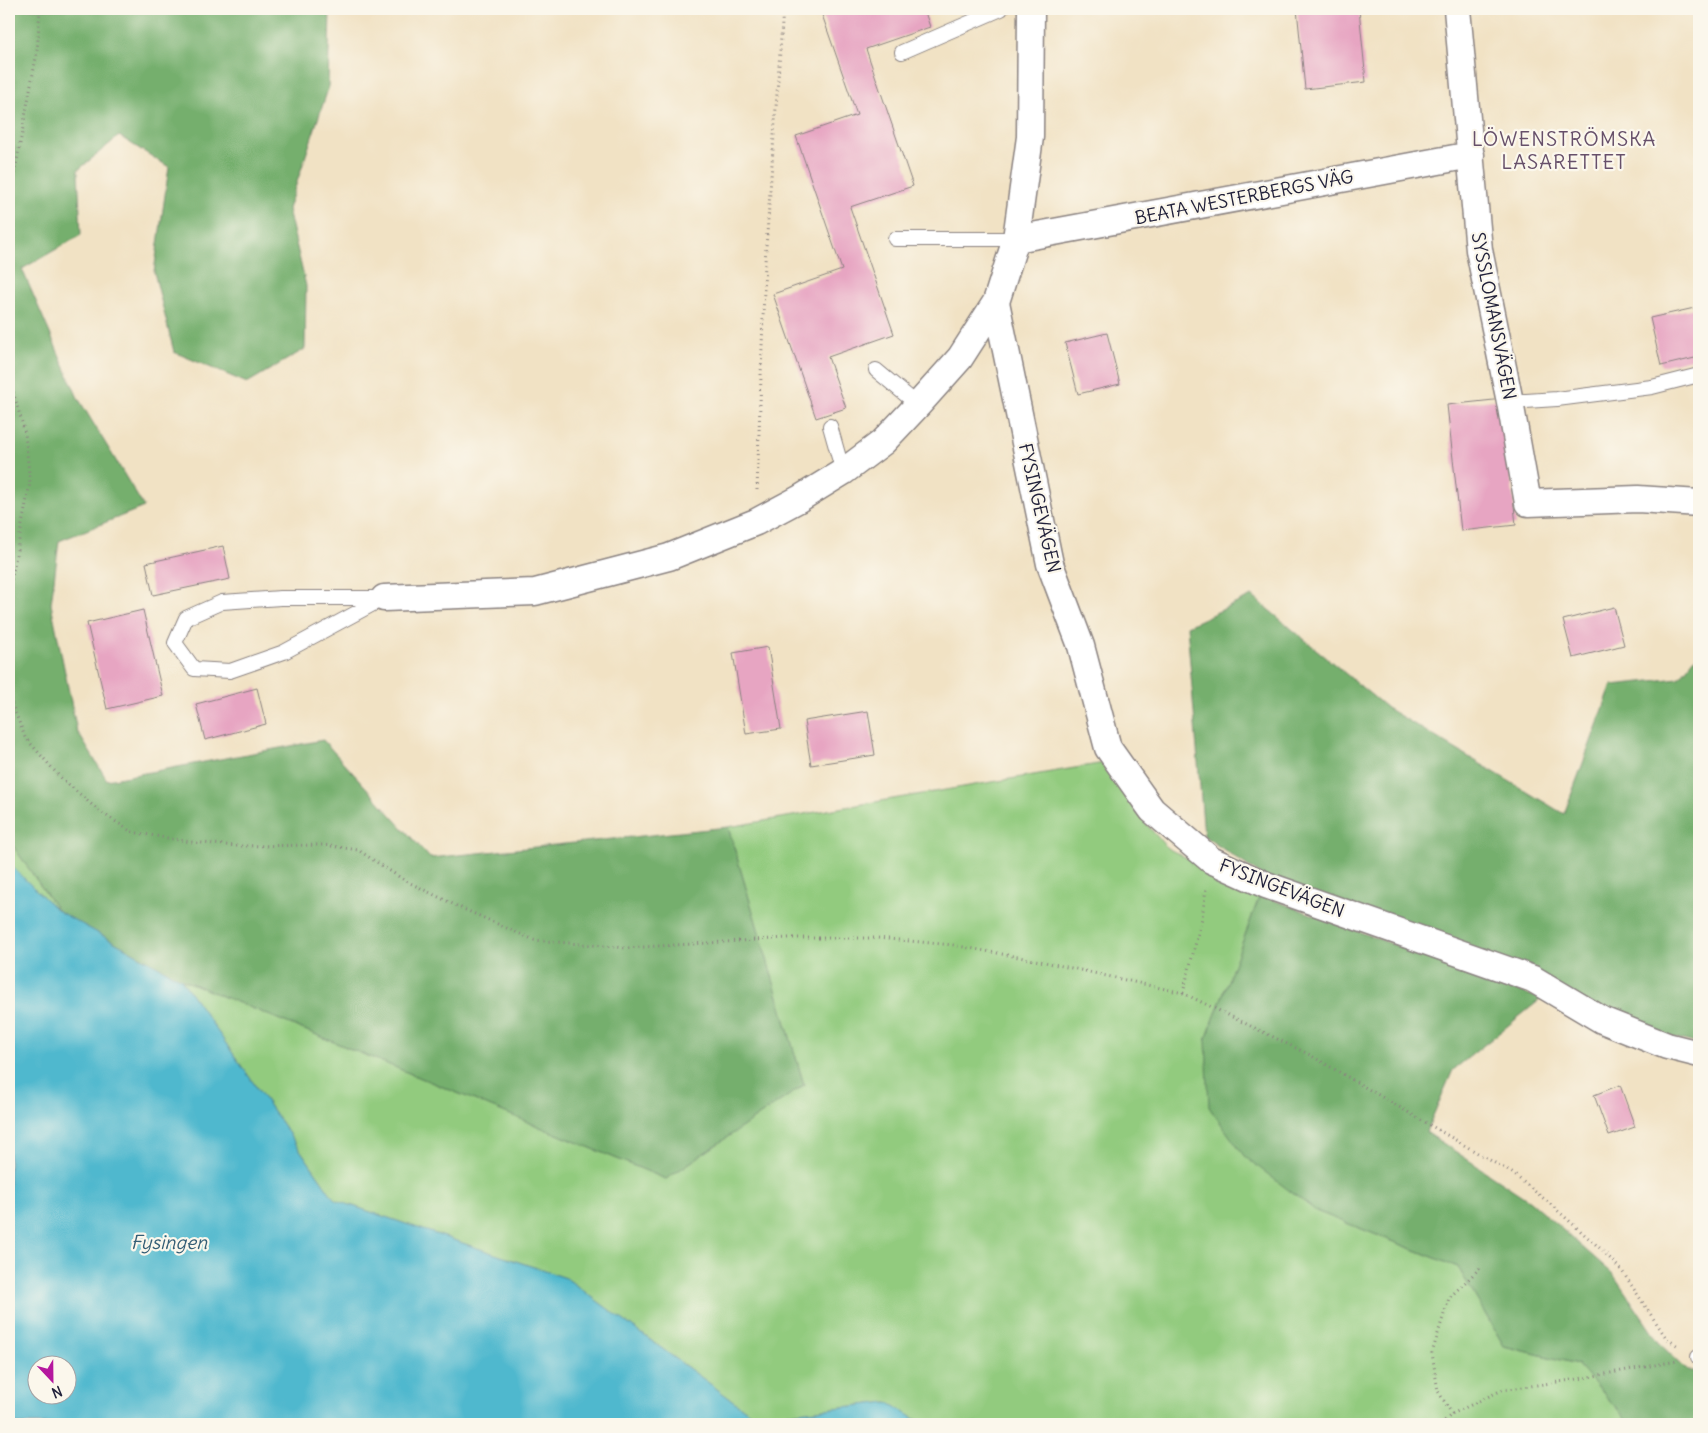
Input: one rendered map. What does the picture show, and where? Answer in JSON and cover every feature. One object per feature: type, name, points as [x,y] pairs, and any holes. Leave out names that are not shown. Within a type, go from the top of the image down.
[{"type":"street","points":[[384,598],[535,592],[669,556],[756,522],[843,472],[883,442],[960,358],[996,302],[1016,239],[1030,137],[1031,9]]},
{"type":"street","name":"SYSSLOMANSVÄGEN","points":[[1457,9],[1479,250],[1510,402],[1528,503],[1638,499],[1699,503]]},
{"type":"street","name":"BEATA WESTERBERGS VÄG","points":[[1016,239],[1471,155]]},
{"type":"street","name":"FYSINGEVÄGEN","points":[[996,302],[1050,564],[1081,646],[1108,748],[1152,810],[1211,860],[1266,885],[1533,980],[1602,1020],[1667,1046],[1699,1054]]},
{"type":"lane","points":[[902,52],[1001,9]]},
{"type":"lane","points":[[895,239],[1016,239]]},
{"type":"lane","points":[[876,370],[918,405]]},
{"type":"lane","points":[[1510,402],[1557,399],[1652,387],[1699,375]]},
{"type":"lane","points":[[830,426],[843,472]]},
{"type":"lane","points":[[281,598],[384,598],[284,652],[230,671],[194,669],[175,644],[186,618],[222,602],[281,598]]},
{"type":"path","points":[[9,203],[37,52],[40,9]]},
{"type":"path","points":[[756,522],[765,262],[783,9]]},
{"type":"path","points":[[9,378],[25,433],[30,483],[9,592]]},
{"type":"path","points":[[9,689],[11,702],[25,737],[31,744],[65,782],[99,811],[132,832],[190,842],[237,846],[324,845],[358,850],[404,880],[458,907],[534,940],[627,948],[788,938],[877,938],[953,945],[1040,961],[1183,993],[1310,1055],[1512,1173],[1602,1250],[1622,1271],[1668,1339],[1698,1357]]},
{"type":"path","points":[[1183,993],[1202,918],[1211,860]]},
{"type":"path","points":[[1452,1414],[1438,1391],[1432,1353],[1449,1298],[1481,1267]]},
{"type":"path","points":[[1441,1424],[1452,1414],[1502,1390],[1572,1380],[1698,1357]]},
{"type":"green space","points":[[9,9],[330,9],[328,89],[288,209],[306,286],[305,349],[247,383],[174,352],[154,272],[169,167],[119,136],[78,170],[81,235],[22,269],[78,398],[144,507],[59,541],[51,604],[77,731],[107,780],[323,740],[430,858],[728,827],[804,1085],[666,1179],[181,979],[58,911],[9,840]]},
{"type":"green space","points":[[1252,596],[1387,708],[1564,814],[1612,685],[1679,678],[1699,653],[1699,1044],[1663,1035],[1264,877],[1204,836],[1187,626]]},
{"type":"green space","points":[[1104,763],[1137,813],[1167,848],[1260,895],[1206,1040],[1316,1211],[1458,1267],[1504,1346],[1577,1364],[1629,1424],[923,1424],[888,1402],[755,1417],[566,1278],[335,1200],[181,979],[666,1179],[804,1085],[728,827]]},
{"type":"green space","points":[[9,840],[58,911],[9,864]]},
{"type":"green space","points":[[1260,895],[1541,999],[1453,1070],[1426,1132],[1530,1201],[1613,1274],[1660,1344],[1688,1371],[1699,1371],[1699,1424],[1629,1424],[1577,1364],[1504,1346],[1458,1267],[1316,1211],[1244,1156],[1209,1107],[1206,1040]]},
{"type":"water","name":"Fysingen","points":[[9,864],[58,911],[181,979],[335,1200],[566,1278],[755,1417],[888,1402],[923,1424],[9,1424]]},
{"type":"building","points":[[820,9],[924,9],[930,27],[866,49],[913,186],[850,207],[894,334],[828,357],[846,408],[816,418],[773,294],[842,270],[796,136],[857,115]]},
{"type":"building","points":[[1297,9],[1359,9],[1366,82],[1305,89]]},
{"type":"building","points":[[1699,307],[1699,357],[1661,366],[1650,318]]},
{"type":"building","points":[[1107,333],[1120,384],[1078,394],[1065,343]]},
{"type":"building","points":[[1503,399],[1516,525],[1461,531],[1447,405]]},
{"type":"building","points":[[223,546],[230,579],[153,595],[146,563]]},
{"type":"building","points":[[1614,607],[1624,645],[1573,658],[1563,620]]},
{"type":"building","points":[[143,610],[163,696],[107,709],[87,623]]},
{"type":"building","points":[[768,647],[781,729],[746,734],[733,653]]},
{"type":"building","points":[[257,688],[266,724],[205,740],[196,704]]},
{"type":"building","points":[[868,711],[875,755],[811,765],[804,721]]},
{"type":"building","points":[[1620,1085],[1635,1127],[1609,1136],[1594,1095]]},
{"type":"district","name":"LÖWENSTRÖMSKA LASARETTET","points":[[1564,150]]}]
